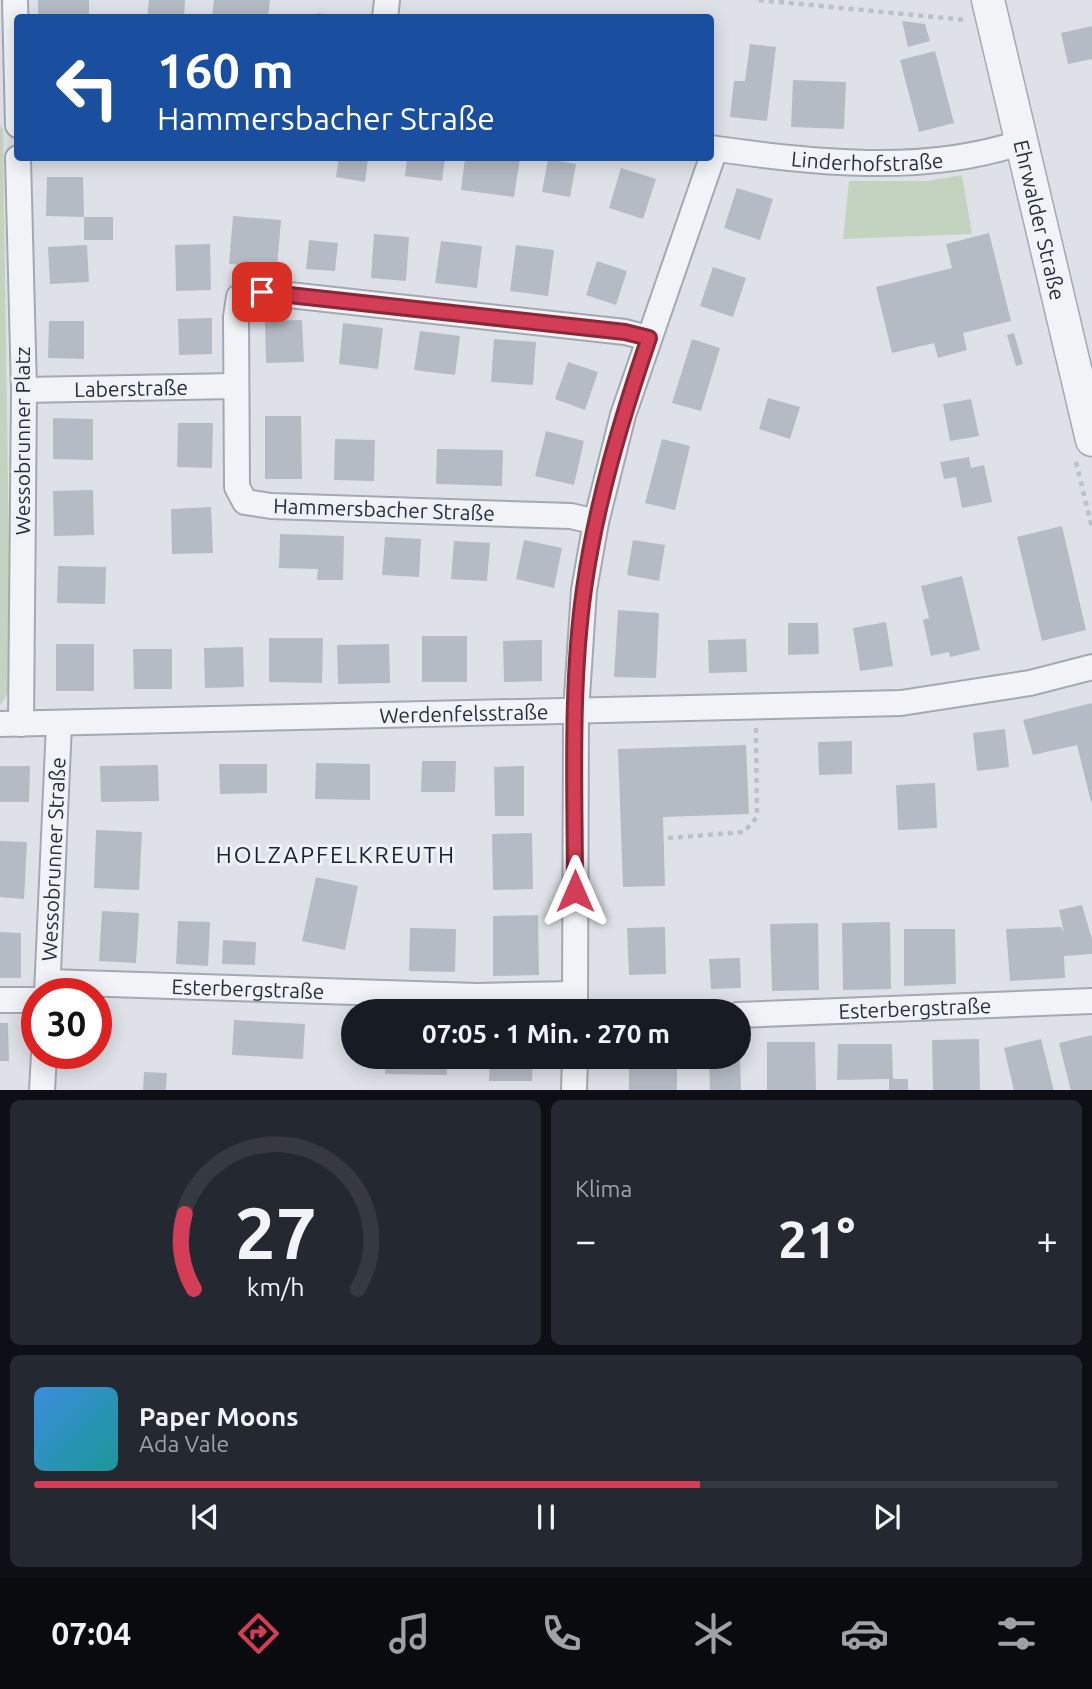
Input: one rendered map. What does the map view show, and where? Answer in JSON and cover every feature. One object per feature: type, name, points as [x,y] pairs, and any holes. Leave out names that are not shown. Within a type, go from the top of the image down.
[{"type":"street","name":"Ehrwalder Straße","points":[[991,12],[1092,440]]},
{"type":"street","points":[[14,17],[11,69],[14,93]]},
{"type":"street","name":"Linderhofstraße","points":[[714,149],[880,165],[962,156],[1022,142]]},
{"type":"street","name":"Wessobrunner Platz","points":[[11,724],[24,390],[18,161]]},
{"type":"street","points":[[575,999],[576,712],[584,590],[596,522],[623,415],[709,161]]},
{"type":"street","name":"Hammersbacher Straße","points":[[596,522],[570,516],[271,506],[245,502],[237,486],[235,386],[239,297],[262,292],[625,332],[649,338]]},
{"type":"street","name":"Laberstraße","points":[[24,390],[235,386]]},
{"type":"street","name":"Werdenfelsstraße","points":[[11,724],[901,703],[1030,683],[1092,667]]},
{"type":"street","name":"Wessobrunner Straße","points":[[45,978],[59,724]]},
{"type":"street","name":"Esterbergstraße","points":[[112,993],[477,996],[519,999]]},
{"type":"street","name":"Esterbergstraße","points":[[0,1000],[21,996]]},
{"type":"street","name":"Esterbergstraße","points":[[751,1014],[1092,1001]]},
{"type":"street","points":[[42,1090],[43,1069]]},
{"type":"street","points":[[574,1090],[575,1069]]},
{"type":"path","points":[[759,0],[991,12]]},
{"type":"path","points":[[668,838],[744,832],[757,817],[756,707]]},
{"type":"green space","points":[[0,125],[3,129],[11,689],[0,705]]},
{"type":"green space","points":[[962,175],[972,234],[843,239],[849,181],[927,181]]},
{"type":"building","points":[[38,0],[89,0],[89,14],[38,14]]},
{"type":"building","points":[[149,0],[185,0],[184,14],[147,14]]},
{"type":"building","points":[[214,0],[270,0],[268,14],[212,14]]},
{"type":"building","points":[[902,21],[925,24],[930,41],[908,47]]},
{"type":"building","points":[[1092,26],[1092,59],[1068,64],[1061,33]]},
{"type":"building","points":[[750,44],[776,47],[767,121],[730,117],[734,81],[745,81]]},
{"type":"building","points":[[935,51],[954,123],[919,132],[900,60]]},
{"type":"building","points":[[793,80],[846,82],[844,129],[791,127]]},
{"type":"building","points":[[339,161],[368,161],[365,182],[336,177]]},
{"type":"building","points":[[407,161],[445,161],[442,181],[405,176]]},
{"type":"building","points":[[465,161],[520,161],[514,197],[461,190]]},
{"type":"building","points":[[548,161],[576,164],[570,197],[542,192]]},
{"type":"building","points":[[621,168],[656,179],[643,219],[609,208]]},
{"type":"building","points":[[47,177],[83,177],[84,217],[46,216]]},
{"type":"building","points":[[737,188],[773,199],[760,240],[724,228]]},
{"type":"building","points":[[233,216],[281,220],[277,268],[229,264]]},
{"type":"building","points":[[84,217],[113,217],[113,240],[84,240]]},
{"type":"building","points":[[989,233],[1011,321],[963,333],[967,350],[938,358],[934,343],[892,353],[876,287],[952,268],[946,244]]},
{"type":"building","points":[[374,234],[409,237],[406,281],[371,278]]},
{"type":"building","points":[[309,240],[338,243],[335,271],[306,269]]},
{"type":"building","points":[[441,241],[482,246],[477,288],[435,283]]},
{"type":"building","points":[[210,244],[211,290],[176,291],[175,245]]},
{"type":"building","points":[[87,245],[89,282],[50,284],[48,247]]},
{"type":"building","points":[[516,245],[554,250],[548,296],[510,291]]},
{"type":"building","points":[[597,261],[627,271],[616,305],[586,295]]},
{"type":"building","points":[[713,267],[746,278],[733,317],[700,306]]},
{"type":"building","points":[[212,318],[212,354],[179,355],[178,319]]},
{"type":"building","points":[[302,320],[304,362],[266,363],[265,321]]},
{"type":"building","points":[[49,321],[84,321],[84,359],[48,358]]},
{"type":"building","points":[[343,323],[383,328],[378,369],[339,364]]},
{"type":"building","points":[[420,331],[460,336],[455,375],[414,370]]},
{"type":"building","points":[[1014,333],[1023,364],[1016,366],[1007,335]]},
{"type":"building","points":[[494,339],[536,342],[533,385],[491,382]]},
{"type":"building","points":[[692,339],[720,348],[701,411],[672,403]]},
{"type":"building","points":[[568,362],[598,372],[585,410],[555,399]]},
{"type":"building","points":[[768,398],[800,407],[790,439],[759,429]]},
{"type":"building","points":[[971,399],[979,436],[950,441],[943,404]]},
{"type":"building","points":[[265,416],[301,416],[302,479],[265,479]]},
{"type":"building","points":[[53,418],[93,419],[93,460],[53,459]]},
{"type":"building","points":[[178,423],[213,423],[212,468],[177,467]]},
{"type":"building","points":[[546,431],[584,441],[574,485],[535,476]]},
{"type":"building","points":[[335,439],[375,440],[374,481],[334,480]]},
{"type":"building","points":[[662,439],[690,446],[675,510],[645,503]]},
{"type":"building","points":[[437,449],[503,450],[502,486],[436,484]]},
{"type":"building","points":[[969,457],[971,468],[984,465],[992,502],[962,508],[956,477],[944,479],[940,462]]},
{"type":"building","points":[[93,490],[94,535],[54,536],[53,491]]},
{"type":"building","points":[[211,507],[213,553],[172,554],[171,509]]},
{"type":"building","points":[[1062,526],[1086,630],[1042,641],[1017,537]]},
{"type":"building","points":[[280,534],[344,536],[343,580],[317,580],[318,569],[279,568]]},
{"type":"building","points":[[385,537],[421,539],[419,577],[382,575]]},
{"type":"building","points":[[524,540],[562,548],[554,588],[516,579]]},
{"type":"building","points":[[633,540],[665,545],[659,581],[627,575]]},
{"type":"building","points":[[454,541],[490,543],[487,581],[451,579]]},
{"type":"building","points":[[58,566],[106,567],[105,604],[57,603]]},
{"type":"building","points":[[962,576],[980,650],[950,657],[949,652],[931,656],[923,620],[929,618],[921,586]]},
{"type":"building","points":[[618,610],[659,613],[656,678],[614,677]]},
{"type":"building","points":[[886,622],[893,666],[860,671],[853,628]]},
{"type":"building","points":[[788,623],[818,623],[819,654],[788,655]]},
{"type":"building","points":[[422,636],[467,636],[467,682],[422,682]]},
{"type":"building","points":[[269,638],[323,638],[322,683],[269,682]]},
{"type":"building","points":[[746,639],[747,672],[709,673],[708,640]]},
{"type":"building","points":[[542,640],[542,681],[504,682],[503,641]]},
{"type":"building","points":[[56,644],[94,644],[94,691],[56,691]]},
{"type":"building","points":[[389,644],[390,683],[338,684],[337,645]]},
{"type":"building","points":[[243,647],[244,687],[205,688],[204,648]]},
{"type":"building","points":[[133,649],[172,649],[172,689],[134,689]]},
{"type":"building","points":[[1092,703],[1091,802],[1077,745],[1033,755],[1023,720]]},
{"type":"building","points":[[1005,729],[1009,767],[977,771],[973,733]]},
{"type":"building","points":[[852,741],[852,774],[819,775],[818,742]]},
{"type":"building","points":[[746,745],[749,814],[663,817],[665,886],[623,887],[618,749]]},
{"type":"building","points":[[422,761],[456,761],[455,792],[421,792]]},
{"type":"building","points":[[316,763],[370,764],[370,800],[315,799]]},
{"type":"building","points":[[219,764],[267,764],[267,793],[220,794]]},
{"type":"building","points":[[158,765],[159,801],[101,802],[100,766]]},
{"type":"building","points":[[0,766],[30,766],[29,802],[0,802]]},
{"type":"building","points":[[524,766],[524,816],[495,816],[494,767]]},
{"type":"building","points":[[935,783],[937,828],[898,830],[896,785]]},
{"type":"building","points":[[96,830],[142,832],[139,890],[94,888]]},
{"type":"building","points":[[532,833],[533,889],[493,890],[492,834]]},
{"type":"building","points":[[0,841],[27,842],[24,899],[0,897]]},
{"type":"building","points":[[316,877],[358,886],[345,950],[302,941]]},
{"type":"building","points":[[1082,905],[1092,939],[1092,954],[1064,956],[1065,978],[1010,981],[1006,929],[1061,927],[1064,933],[1059,910]]},
{"type":"building","points":[[102,911],[139,913],[136,963],[99,961]]},
{"type":"building","points":[[538,915],[539,975],[493,976],[493,916]]},
{"type":"building","points":[[178,921],[210,922],[208,966],[176,964]]},
{"type":"building","points":[[890,922],[891,989],[843,990],[842,923]]},
{"type":"building","points":[[818,923],[819,990],[772,991],[770,924]]},
{"type":"building","points":[[665,927],[666,974],[629,975],[627,928]]},
{"type":"building","points":[[410,928],[456,929],[455,972],[409,971]]},
{"type":"building","points":[[904,929],[955,929],[956,984],[904,986]]},
{"type":"building","points":[[0,932],[21,933],[21,978],[0,978]]},
{"type":"building","points":[[223,940],[256,942],[255,965],[222,964]]},
{"type":"building","points":[[740,958],[741,988],[711,989],[709,959]]},
{"type":"building","points":[[234,1020],[305,1024],[303,1059],[232,1055]]},
{"type":"building","points":[[0,1023],[8,1023],[9,1061],[0,1061]]},
{"type":"building","points":[[1092,1035],[1092,1090],[1071,1090],[1059,1043]]},
{"type":"building","points":[[979,1039],[980,1090],[933,1090],[932,1040]]},
{"type":"building","points":[[1041,1039],[1054,1090],[1014,1090],[1004,1048]]},
{"type":"building","points":[[767,1042],[815,1042],[816,1090],[767,1090]]},
{"type":"building","points":[[838,1044],[892,1044],[893,1079],[908,1079],[908,1090],[889,1090],[889,1079],[837,1080]]},
{"type":"building","points":[[385,1069],[447,1069],[447,1075],[385,1074]]},
{"type":"building","points":[[490,1069],[532,1069],[532,1081],[489,1081]]},
{"type":"building","points":[[629,1069],[677,1069],[677,1090],[629,1090]]},
{"type":"building","points":[[709,1069],[740,1069],[741,1090],[710,1090]]},
{"type":"building","points":[[144,1072],[167,1073],[166,1090],[143,1090]]},
{"type":"district","name":"HOLZAPFELKREUTH","points":[[336,854]]},
{"type":"route","points":[[262,292],[625,332],[649,338],[623,415],[596,522],[584,590],[577,666],[575,891]]}]
